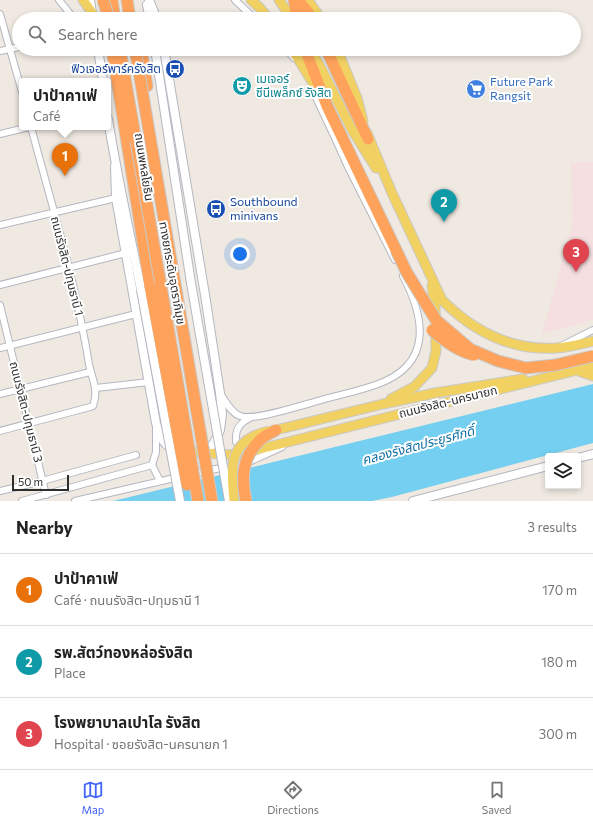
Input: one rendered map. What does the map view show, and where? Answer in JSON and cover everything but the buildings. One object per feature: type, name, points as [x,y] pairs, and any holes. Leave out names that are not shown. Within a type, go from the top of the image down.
[{"type":"highway","points":[[104,0],[107,12]]},
{"type":"highway","points":[[112,0],[114,12]]},
{"type":"highway","points":[[294,0],[296,12]]},
{"type":"highway","points":[[298,0],[308,12]]},
{"type":"highway","points":[[131,12],[132,1]]},
{"type":"highway","points":[[132,1],[134,12]]},
{"type":"highway","name":"ถนนพหลโยธิน","points":[[113,56],[146,288],[190,501]]},
{"type":"highway","name":"ทางยกระดับอุตราภิมุข","points":[[121,56],[198,501]]},
{"type":"highway","name":"ทางยกระดับอุตราภิมุข","points":[[137,56],[212,501]]},
{"type":"highway","name":"ถนนพหลโยธิน","points":[[142,56],[216,501]]},
{"type":"highway","points":[[308,56],[327,106],[407,273],[436,320],[470,348],[494,360]]},
{"type":"highway","points":[[329,56],[368,139]]},
{"type":"highway","points":[[432,330],[449,344],[464,353],[526,368],[555,366],[593,356]]},
{"type":"highway","points":[[246,501],[243,487],[244,465],[249,454],[261,439],[276,430]]},
{"type":"main road","points":[[83,0],[90,12]]},
{"type":"main road","points":[[90,0],[92,12]]},
{"type":"main road","points":[[148,0],[149,12]]},
{"type":"main road","points":[[148,0],[154,12]]},
{"type":"main road","points":[[251,0],[263,12]]},
{"type":"main road","points":[[279,0],[288,12]]},
{"type":"main road","points":[[308,0],[316,12]]},
{"type":"main road","points":[[99,56],[103,78]]},
{"type":"main road","points":[[156,56],[191,283],[229,501]]},
{"type":"main road","points":[[115,166],[116,198],[148,382],[160,437],[171,448],[177,451],[195,452],[209,448],[214,443],[221,422],[220,393],[165,56]]},
{"type":"main road","points":[[296,56],[327,106]]},
{"type":"main road","points":[[314,56],[352,128],[392,193]]},
{"type":"main road","points":[[340,56],[357,98],[368,139],[442,300],[453,311],[488,335],[510,344],[535,348],[558,348],[593,341]]},
{"type":"main road","name":"ถนนพหลโยธิน","points":[[110,130],[115,166],[146,288],[180,501]]},
{"type":"main road","points":[[178,134],[183,227]]},
{"type":"main road","points":[[383,404],[414,387],[432,368],[436,351],[435,305],[431,276]]},
{"type":"main road","name":"ถนนรังสิต-นครนายก","points":[[195,452],[230,455],[256,450],[303,437],[593,366]]},
{"type":"main road","points":[[576,370],[593,376]]},
{"type":"main road","points":[[234,501],[232,482],[233,461],[236,452],[241,445],[264,432],[383,404],[480,385],[562,374]]},
{"type":"main road","points":[[581,457],[593,454]]},
{"type":"main road","points":[[413,501],[545,467]]},
{"type":"street","points":[[59,0],[69,12]]},
{"type":"street","points":[[235,0],[248,12]]},
{"type":"street","points":[[0,14],[12,53]]},
{"type":"street","points":[[0,52],[11,49]]},
{"type":"street","points":[[13,56],[19,80]]},
{"type":"street","points":[[256,450],[241,448],[236,442],[235,434],[243,421],[253,417],[379,384],[402,371],[411,361],[416,352],[420,333],[418,310],[412,292],[348,169],[315,95],[292,56]]},
{"type":"street","points":[[0,134],[19,130]]},
{"type":"street","name":"ถนนรังสิต-ปทุมธานี 1","points":[[28,423],[94,406],[96,388],[90,372],[83,327],[31,130]]},
{"type":"street","points":[[0,225],[116,198]]},
{"type":"street","points":[[0,285],[126,253]]},
{"type":"street","name":"ถนนรังสิต-ปทุมธานี 3","points":[[0,305],[46,495]]},
{"type":"street","points":[[0,348],[136,314]]},
{"type":"street","points":[[558,348],[593,330]]},
{"type":"street","points":[[0,394],[90,372]]},
{"type":"street","points":[[96,388],[148,382]]},
{"type":"street","points":[[220,393],[235,413],[240,416],[253,417]]},
{"type":"street","points":[[0,431],[28,423]]},
{"type":"street","points":[[156,423],[156,452],[152,466],[160,481]]},
{"type":"street","points":[[76,501],[249,462],[303,437]]},
{"type":"street","points":[[0,491],[136,455]]},
{"type":"street","points":[[22,501],[152,466]]},
{"type":"shaded area","points":[[571,162],[593,162],[593,320],[542,334],[572,225]]},
{"type":"water","name":"คลองรังสิตประยูรศักดิ์","points":[[593,384],[593,443],[556,453],[545,453],[545,456],[392,497],[372,501],[113,501]]},
{"type":"place","name":"ฟิวเจอร์พาร์ครังสิต","points":[[175,69]]},
{"type":"place","name":"เมเจอร์ ซีนีเพล็กซ์ รังสิต","points":[[242,86]]},
{"type":"place","name":"Future Park Rangsit","points":[[476,89]]},
{"type":"place","name":"ปาป้าคาเฟ่","points":[[65,176]]},
{"type":"place","name":"Southbound minivans","points":[[216,209]]},
{"type":"place","name":"รพ.สัตว์ทองหล่อรังสิต","points":[[444,222]]},
{"type":"place","name":"โรงพยาบาลเปาโล รังสิต","points":[[576,272]]}]
